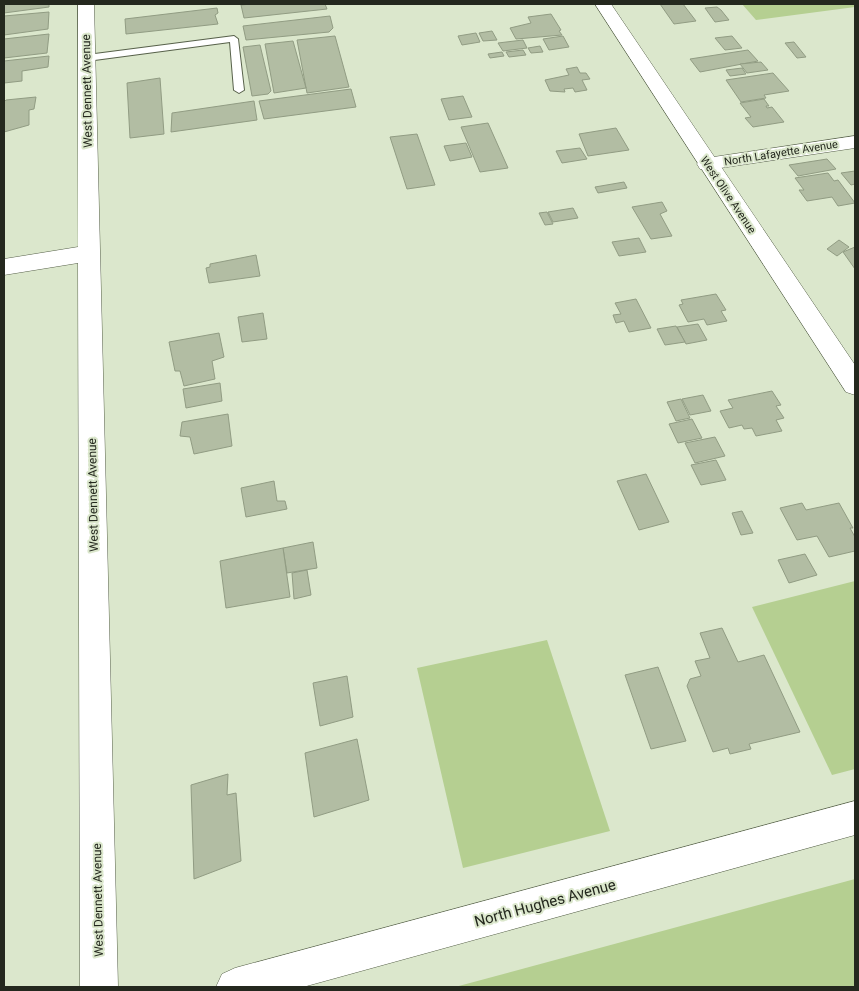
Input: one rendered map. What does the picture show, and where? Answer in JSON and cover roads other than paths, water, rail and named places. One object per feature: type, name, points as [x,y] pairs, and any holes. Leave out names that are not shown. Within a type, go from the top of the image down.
[{"type":"street","name":"West Dennett Avenue","points":[[86,4],[99,987]]},
{"type":"street","name":"West Olive Avenue","points":[[603,4],[707,164],[855,385]]},
{"type":"street","name":"North Lafayette Avenue","points":[[707,164],[855,142]]},
{"type":"street","points":[[4,267],[89,253]]},
{"type":"street","name":"North Hughes Avenue","points":[[235,987],[855,818]]},
{"type":"lane","points":[[87,58],[234,39],[239,90]]}]
